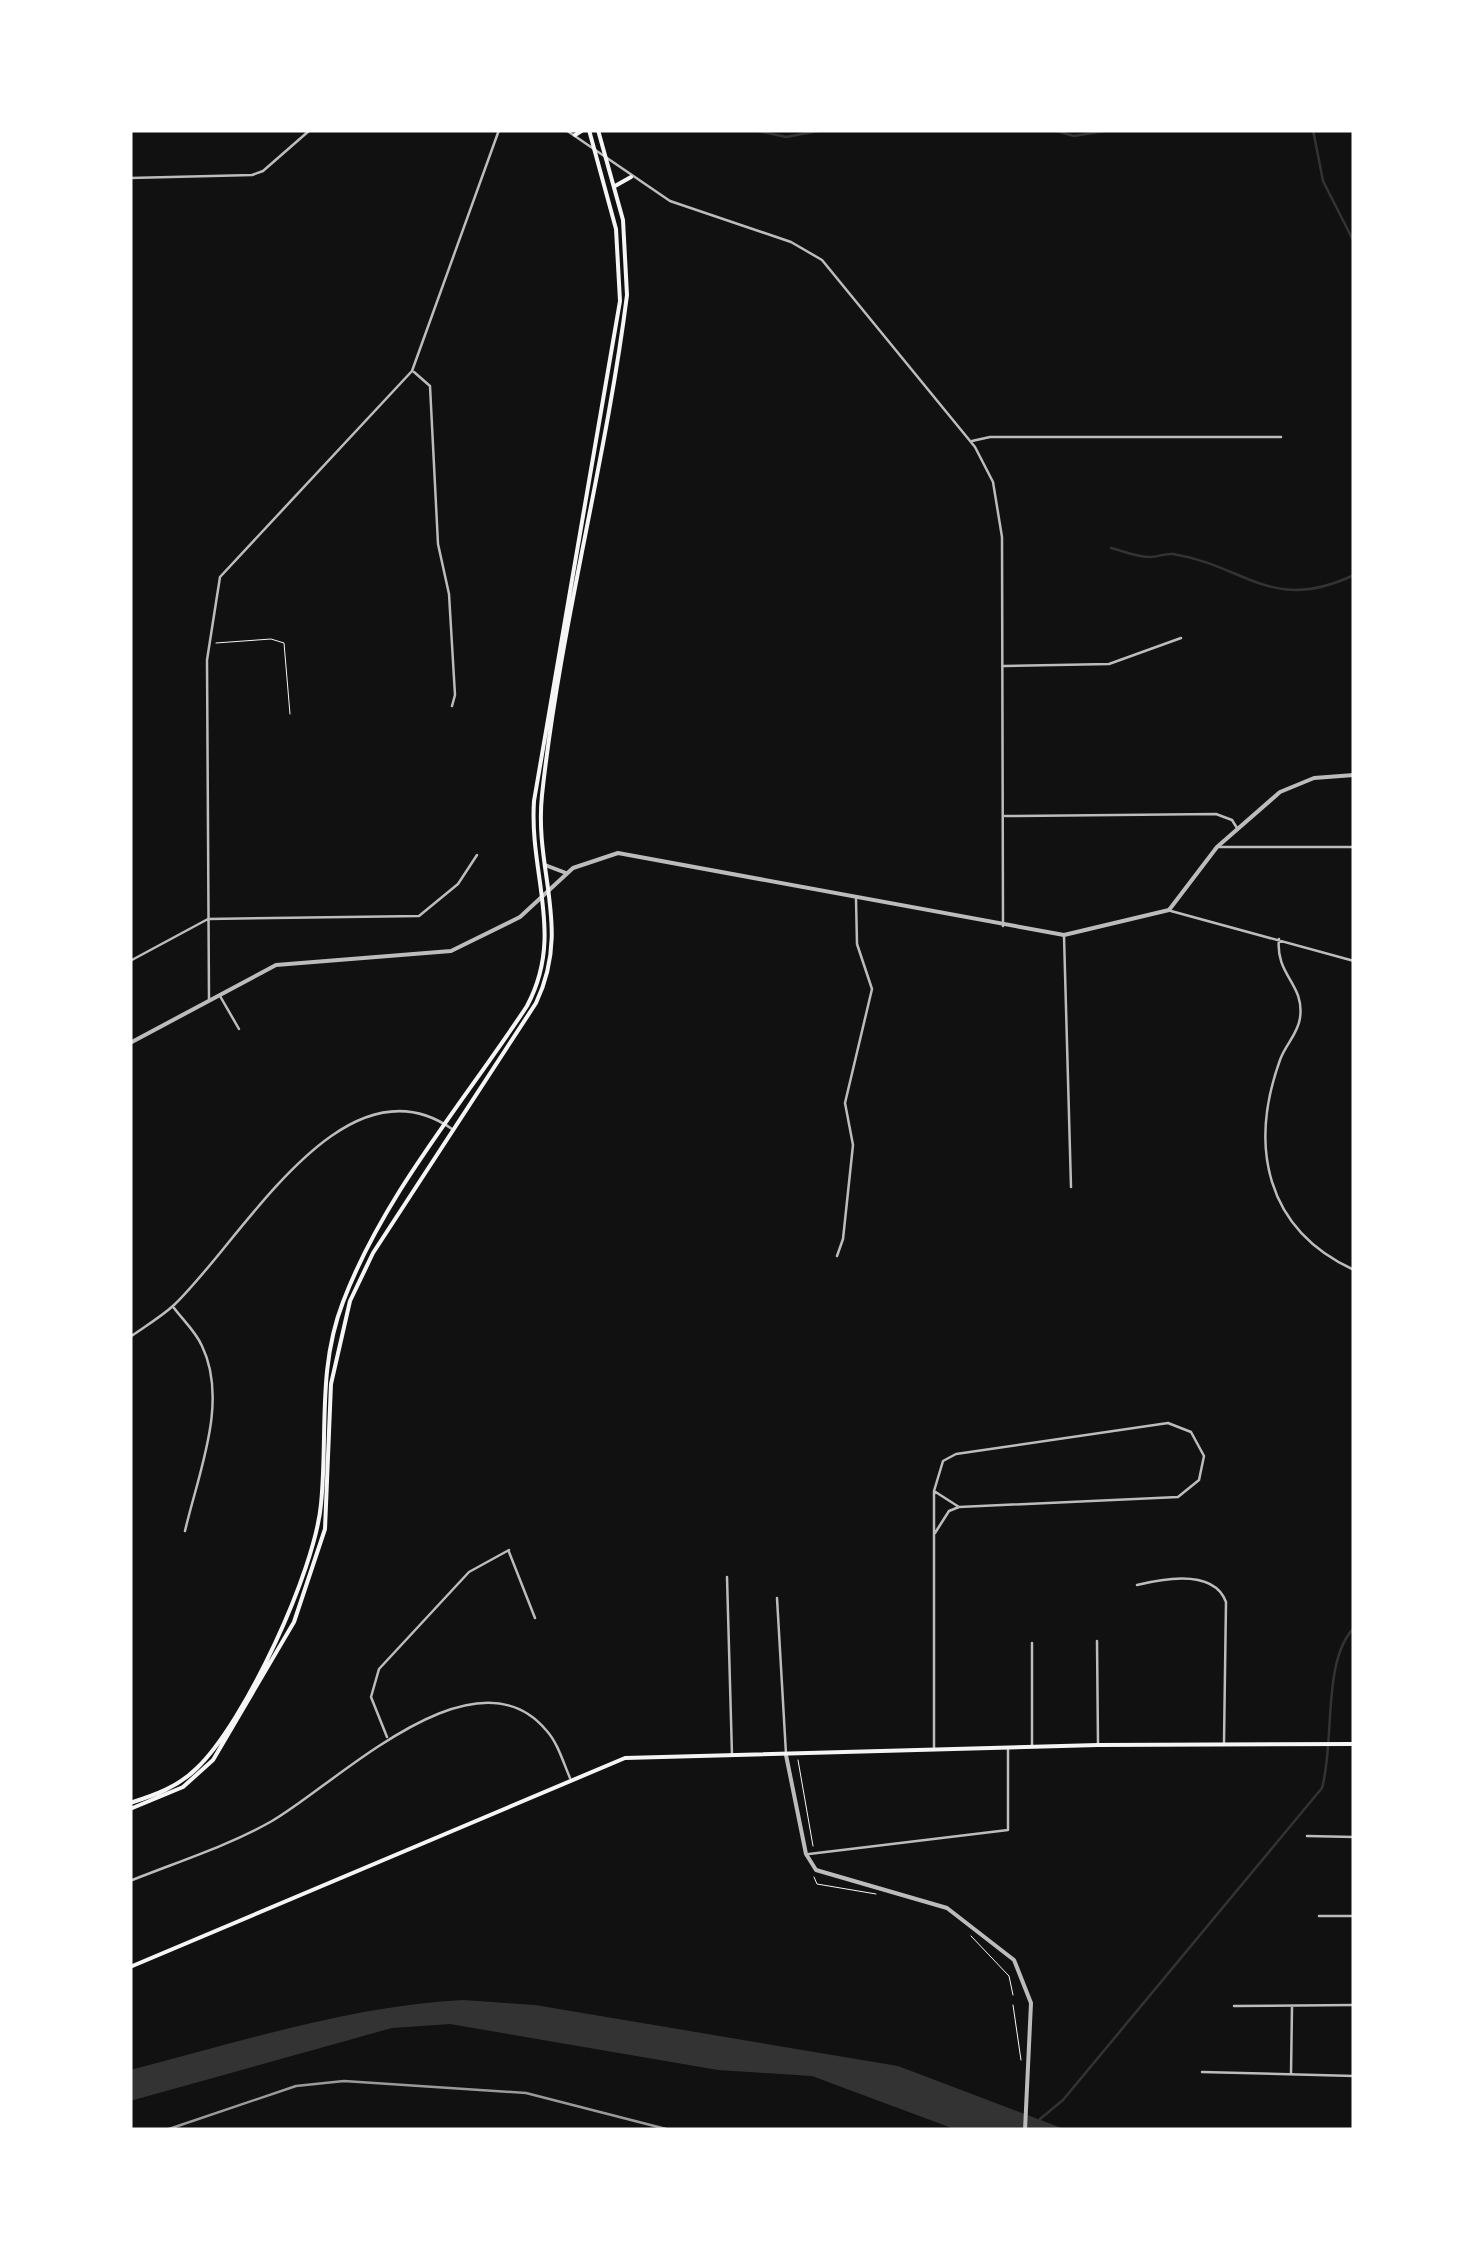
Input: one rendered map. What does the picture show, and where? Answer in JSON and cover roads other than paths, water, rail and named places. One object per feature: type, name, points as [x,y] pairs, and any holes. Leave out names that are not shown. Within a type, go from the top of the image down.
[{"type":"main road","points":[[130,1806],[170,1788],[206,1758],[291,1609],[312,1554],[321,1507],[324,1390],[336,1320],[369,1247],[534,993],[548,938],[533,821],[537,777],[620,301],[616,229],[596,152],[586,130],[574,136]]},
{"type":"main road","points":[[130,1806],[183,1787],[212,1760],[294,1622],[325,1529],[331,1384],[343,1322],[373,1254],[544,985],[554,934],[540,820],[544,778],[627,295],[627,240],[598,130]]},
{"type":"main road","points":[[615,186],[631,177]]},
{"type":"main road","points":[[130,1968],[570,1778],[625,1758],[1098,1745],[1354,1744]]},
{"type":"street","points":[[130,178],[252,175],[263,171],[310,130]]},
{"type":"street","points":[[209,999],[208,644],[223,572],[412,371],[499,130]]},
{"type":"street","points":[[566,130],[670,201],[791,242],[822,260],[970,441],[992,482],[1000,520],[1003,926]]},
{"type":"street","points":[[412,371],[430,386],[434,410],[438,544],[449,594],[456,695],[452,706]]},
{"type":"street","points":[[970,441],[1004,437],[1281,437]]},
{"type":"street","points":[[1002,666],[1110,664],[1181,638]]},
{"type":"street","points":[[1169,910],[1217,847],[1290,787],[1314,778],[1354,775]]},
{"type":"street","points":[[1004,816],[1216,814],[1229,818],[1237,828]]},
{"type":"street","points":[[1217,847],[1354,847]]},
{"type":"street","points":[[130,1043],[276,965],[451,951],[512,922],[566,872],[599,857],[630,853],[1064,935],[1169,910],[1354,961]]},
{"type":"street","points":[[130,960],[208,919],[419,916],[458,884],[477,855]]},
{"type":"street","points":[[545,865],[566,872]]},
{"type":"street","points":[[836,1256],[843,1239],[853,1146],[844,1103],[872,988],[857,944],[856,898]]},
{"type":"street","points":[[1064,935],[1072,1187]]},
{"type":"street","points":[[1279,939],[1278,962],[1298,992],[1301,1012],[1274,1084],[1265,1160],[1280,1202],[1297,1230],[1328,1256],[1354,1270]]},
{"type":"street","points":[[219,994],[239,1030]]},
{"type":"street","points":[[130,1337],[173,1306],[311,1151],[356,1118],[385,1109],[407,1109],[453,1130]]},
{"type":"street","points":[[173,1306],[201,1343],[213,1379],[212,1408],[185,1531]]},
{"type":"street","points":[[934,1534],[949,1511],[958,1507],[1178,1497],[1199,1480],[1204,1456],[1190,1432],[1168,1424],[956,1454],[944,1461],[934,1491],[934,1534],[934,1750]]},
{"type":"street","points":[[934,1491],[958,1507]]},
{"type":"street","points":[[388,1739],[371,1697],[379,1669],[469,1572],[509,1550],[535,1618]]},
{"type":"street","points":[[727,1578],[732,1756]]},
{"type":"street","points":[[1137,1586],[1200,1579],[1221,1591],[1226,1602],[1224,1743]]},
{"type":"street","points":[[777,1598],[786,1755],[806,1854],[812,1866],[828,1876],[946,1908],[1008,1954],[1024,1977],[1031,2003],[1026,2130]]},
{"type":"street","points":[[1097,1641],[1098,1745]]},
{"type":"street","points":[[1032,1643],[1032,1747]]},
{"type":"street","points":[[130,1881],[269,1822],[388,1739],[453,1708],[509,1707],[545,1728],[570,1778]]},
{"type":"street","points":[[806,1854],[1008,1830],[1008,1748]]},
{"type":"street","points":[[1307,1836],[1354,1838]]},
{"type":"street","points":[[1319,1916],[1354,1916]]},
{"type":"street","points":[[1291,2076],[1292,2005]]},
{"type":"street","points":[[1234,2006],[1354,2005]]},
{"type":"street","points":[[1202,2072],[1354,2076]]},
{"type":"waterway","points":[[754,130],[786,137],[823,130]]},
{"type":"waterway","points":[[1053,130],[1074,136],[1110,130]]},
{"type":"waterway","points":[[1313,130],[1323,181],[1354,242]]},
{"type":"waterway","points":[[1111,548],[1145,557],[1173,554],[1199,560],[1280,589],[1325,586],[1354,575]]},
{"type":"waterway","points":[[1040,2119],[1063,2100],[1322,1788],[1337,1660],[1354,1628]]},
{"type":"railway","points":[[166,2130],[296,2086],[344,2081],[526,2093],[670,2130]]}]
